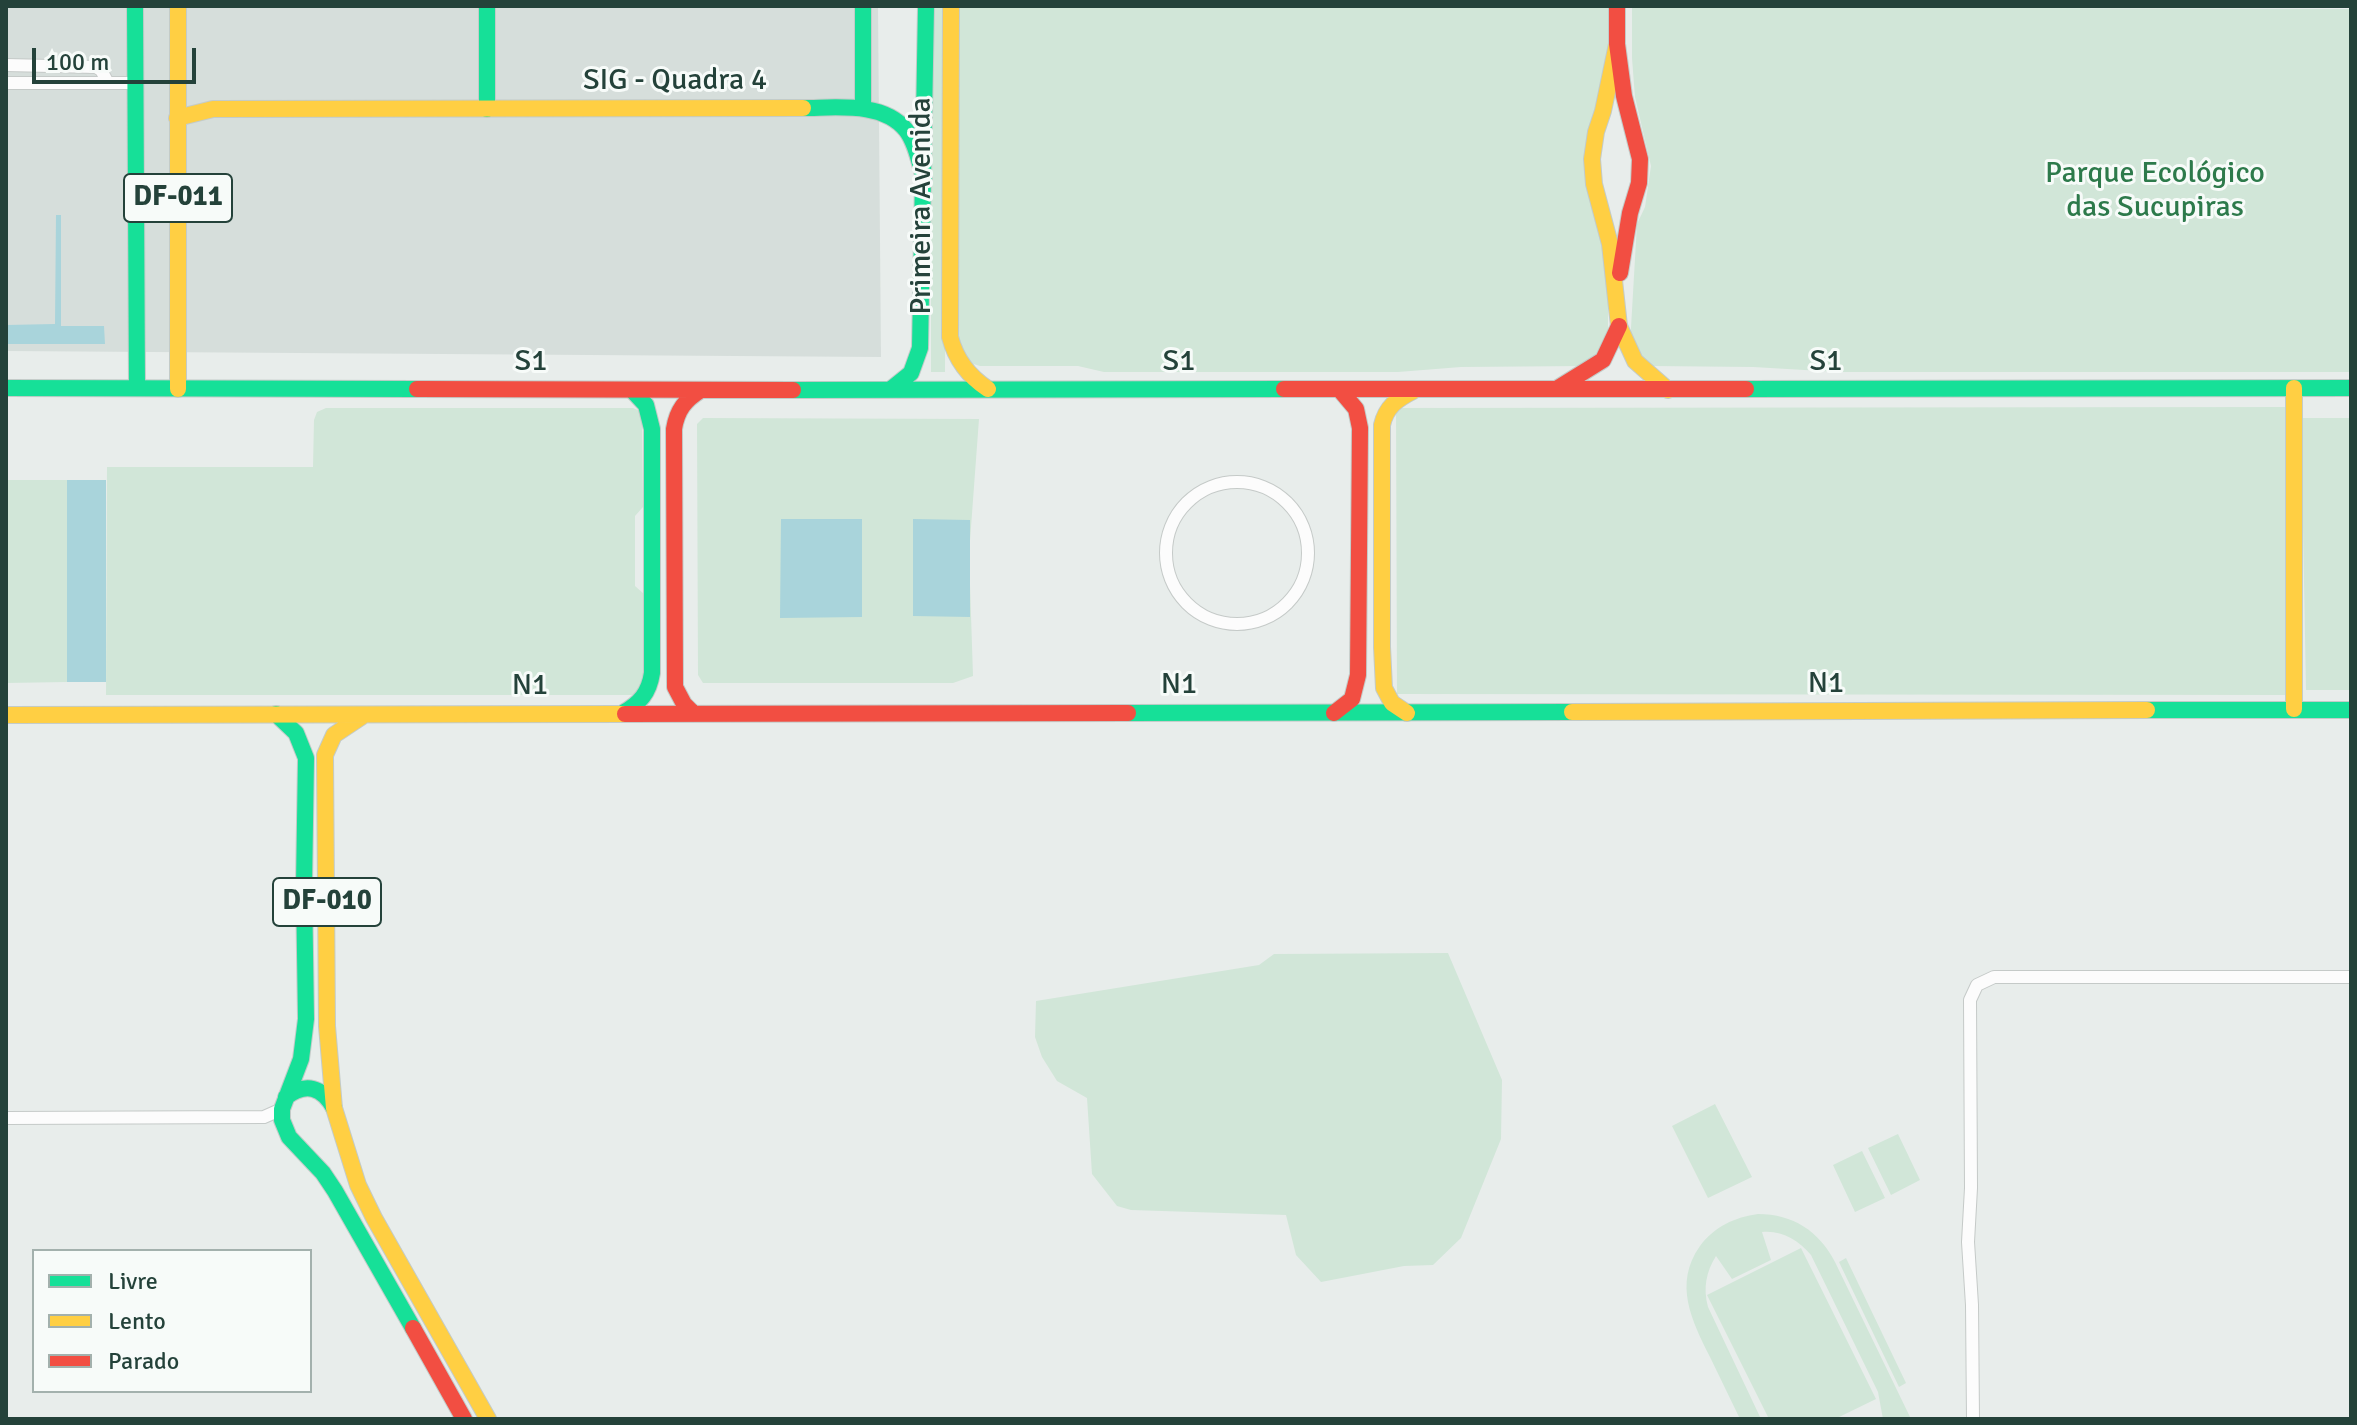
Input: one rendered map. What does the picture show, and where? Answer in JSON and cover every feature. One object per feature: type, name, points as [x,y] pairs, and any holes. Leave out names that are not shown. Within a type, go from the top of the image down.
[{"type":"main road","name":"DF-011","points":[[135,6],[137,388]]},
{"type":"main road","name":"DF-011","points":[[178,6],[178,389]]},
{"type":"main road","points":[[487,6],[487,109]]},
{"type":"main road","points":[[863,6],[863,108],[892,117],[905,127],[924,178]]},
{"type":"main road","name":"Primeira Avenida","points":[[890,390],[912,373],[920,348],[926,6]]},
{"type":"main road","name":"Primeira Avenida","points":[[951,6],[950,337],[956,358],[965,372],[989,390]]},
{"type":"main road","points":[[1616,295],[1630,213],[1639,183],[1640,159],[1624,96],[1617,44],[1617,6]]},
{"type":"main road","points":[[1617,44],[1596,132],[1592,159],[1594,184],[1610,244],[1619,326],[1635,361],[1668,390]]},
{"type":"main road","points":[[177,98],[213,109]]},
{"type":"main road","name":"SIG - Quadra 4","points":[[213,109],[863,108]]},
{"type":"main road","points":[[177,118],[213,109]]},
{"type":"main road","points":[[1596,132],[1609,122],[1631,127]]},
{"type":"main road","points":[[1599,209],[1608,216],[1621,218],[1630,213]]},
{"type":"main road","points":[[1557,389],[1603,360],[1619,326]]},
{"type":"main road","name":"S1","points":[[6,388],[2351,388]]},
{"type":"main road","points":[[2294,388],[2294,709]]},
{"type":"main road","points":[[623,713],[643,700],[648,693],[652,673],[651,420],[646,405],[632,390]]},
{"type":"main road","points":[[694,714],[684,704],[675,687],[674,429],[681,404],[701,390]]},
{"type":"main road","points":[[1334,713],[1355,693],[1358,654],[1360,428],[1356,409],[1340,390]]},
{"type":"main road","points":[[1407,713],[1392,703],[1384,688],[1382,425],[1386,410],[1392,403],[1414,390]]},
{"type":"main road","name":"N1","points":[[6,715],[2351,710]]},
{"type":"main road","name":"DF-010","points":[[276,714],[292,726],[303,742],[306,758],[306,1019],[301,1059],[284,1103]]},
{"type":"main road","name":"DF-010","points":[[364,715],[339,729],[328,742],[325,755],[327,1026],[334,1108],[354,1175],[374,1218],[488,1419]]},
{"type":"main road","points":[[334,1108],[328,1096],[320,1090],[296,1088],[284,1103],[284,1129],[335,1191],[464,1419]]},
{"type":"street","points":[[6,65],[96,67],[108,83]]},
{"type":"street","points":[[6,83],[136,83]]},
{"type":"street","points":[[1243,481],[1266,487],[1287,500],[1301,520],[1309,543],[1308,567],[1300,589],[1292,599],[1284,608],[1263,620],[1239,625],[1218,622],[1199,614],[1183,601],[1172,583],[1166,563],[1166,543],[1172,523],[1184,505],[1200,492],[1219,484],[1243,481]]},
{"type":"street","points":[[1973,1419],[1968,1242],[1971,1188],[1970,1000],[1977,985],[1994,977],[2351,977]]},
{"type":"street","points":[[6,1118],[264,1117],[284,1103]]},
{"type":"shaded area","points":[[6,6],[878,6],[881,357],[6,351]]},
{"type":"green space","points":[[931,6],[946,6],[945,372],[931,372]]},
{"type":"green space","points":[[957,6],[1608,6],[1609,47],[1598,119],[1599,221],[1608,280],[1608,345],[1583,366],[1461,367],[1398,372],[1104,372],[1078,366],[980,366],[967,362],[957,343]]},
{"type":"green space","name":"Parque Ecológico das Sucupiras","points":[[1632,7],[2351,9],[2351,372],[1839,372],[1645,364],[1630,345],[1637,224],[1645,207],[1651,166],[1635,97]]},
{"type":"green space","points":[[2286,407],[2292,695],[1397,694],[1396,408]]},
{"type":"green space","points":[[326,408],[633,408],[640,411],[643,507],[635,516],[635,586],[644,594],[643,686],[633,695],[106,695],[107,467],[313,467],[314,420],[317,412]]},
{"type":"green space","points":[[703,418],[979,419],[969,554],[973,676],[953,683],[703,683],[698,675],[697,424]]},
{"type":"green space","points":[[2301,418],[2351,418],[2351,690],[2306,690]]},
{"type":"green space","points":[[6,480],[67,480],[67,682],[6,683]]},
{"type":"green space","points":[[1448,953],[1502,1080],[1501,1139],[1461,1238],[1433,1265],[1404,1266],[1321,1282],[1296,1255],[1286,1215],[1131,1210],[1117,1206],[1092,1174],[1087,1098],[1057,1081],[1042,1057],[1035,1037],[1036,1001],[1259,965],[1274,954]]},
{"type":"green space","points":[[1715,1104],[1752,1177],[1708,1198],[1672,1126]]},
{"type":"green space","points":[[1898,1134],[1920,1180],[1891,1195],[1868,1148]]},
{"type":"green space","points":[[1862,1151],[1885,1198],[1855,1212],[1833,1165]]},
{"type":"green space","points":[[1758,1214],[1783,1217],[1804,1226],[1829,1251],[1911,1419],[1883,1419],[1878,1392],[1811,1255],[1789,1237],[1762,1232],[1771,1260],[1732,1279],[1716,1256],[1706,1280],[1708,1307],[1761,1419],[1740,1419],[1692,1316],[1688,1302],[1688,1274],[1700,1246],[1712,1233],[1733,1220]]},
{"type":"green space","points":[[1801,1248],[1876,1399],[1835,1419],[1769,1419],[1707,1295]]},
{"type":"green space","points":[[1846,1258],[1906,1383],[1899,1387],[1839,1262]]},
{"type":"water","points":[[56,215],[61,215],[61,326],[104,326],[105,344],[6,344],[6,325],[55,324]]},
{"type":"water","points":[[67,480],[106,480],[106,682],[67,682]]},
{"type":"water","points":[[781,519],[862,519],[862,617],[780,618]]},
{"type":"water","points":[[913,519],[970,520],[970,617],[913,616]]},
{"type":"traffic: fast","points":[[135,6],[137,388]]},
{"type":"traffic: fast","points":[[487,6],[487,109]]},
{"type":"traffic: fast","points":[[863,6],[863,108]]},
{"type":"traffic: fast","points":[[890,390],[911,373],[920,348],[926,6]]},
{"type":"traffic: fast","points":[[803,108],[858,108],[885,114],[906,130],[924,178]]},
{"type":"traffic: fast","points":[[6,388],[417,389]]},
{"type":"traffic: fast","points":[[1746,389],[2351,388]]},
{"type":"traffic: fast","points":[[793,390],[1284,389]]},
{"type":"traffic: fast","points":[[623,713],[643,697],[652,673],[652,429],[646,405],[632,390]]},
{"type":"traffic: fast","points":[[2147,710],[2351,710]]},
{"type":"traffic: fast","points":[[1128,713],[1572,712]]},
{"type":"traffic: fast","points":[[276,714],[296,733],[306,758],[306,1019],[301,1059],[282,1109],[282,1120],[289,1137],[323,1173],[335,1191],[413,1328]]},
{"type":"traffic: fast","points":[[286,1097],[300,1089],[313,1089],[324,1095],[334,1108]]},
{"type":"traffic: slow","points":[[178,6],[178,389]]},
{"type":"traffic: slow","points":[[951,6],[950,337],[964,367],[988,389]]},
{"type":"traffic: slow","points":[[1617,44],[1596,132],[1592,159],[1594,184],[1610,244],[1619,326],[1635,361],[1668,390]]},
{"type":"traffic: slow","points":[[177,118],[213,109],[803,108]]},
{"type":"traffic: slow","points":[[2294,388],[2294,709]]},
{"type":"traffic: slow","points":[[1407,713],[1392,703],[1384,688],[1382,425],[1393,404],[1413,391]]},
{"type":"traffic: slow","points":[[1572,712],[2147,710]]},
{"type":"traffic: slow","points":[[6,715],[625,714]]},
{"type":"traffic: slow","points":[[364,715],[334,735],[325,755],[327,1026],[334,1108],[358,1185],[374,1218],[488,1419]]},
{"type":"traffic: jam","points":[[1617,6],[1617,44],[1624,96],[1640,159],[1639,183],[1630,213],[1620,273]]},
{"type":"traffic: jam","points":[[1558,388],[1603,360],[1619,326]]},
{"type":"traffic: jam","points":[[417,389],[793,390]]},
{"type":"traffic: jam","points":[[1284,389],[1746,389]]},
{"type":"traffic: jam","points":[[694,714],[684,704],[675,687],[674,429],[683,406],[701,390]]},
{"type":"traffic: jam","points":[[1334,713],[1352,699],[1358,675],[1360,428],[1356,409],[1340,390]]},
{"type":"traffic: jam","points":[[625,714],[1128,713]]},
{"type":"traffic: jam","points":[[413,1328],[464,1419]]}]
